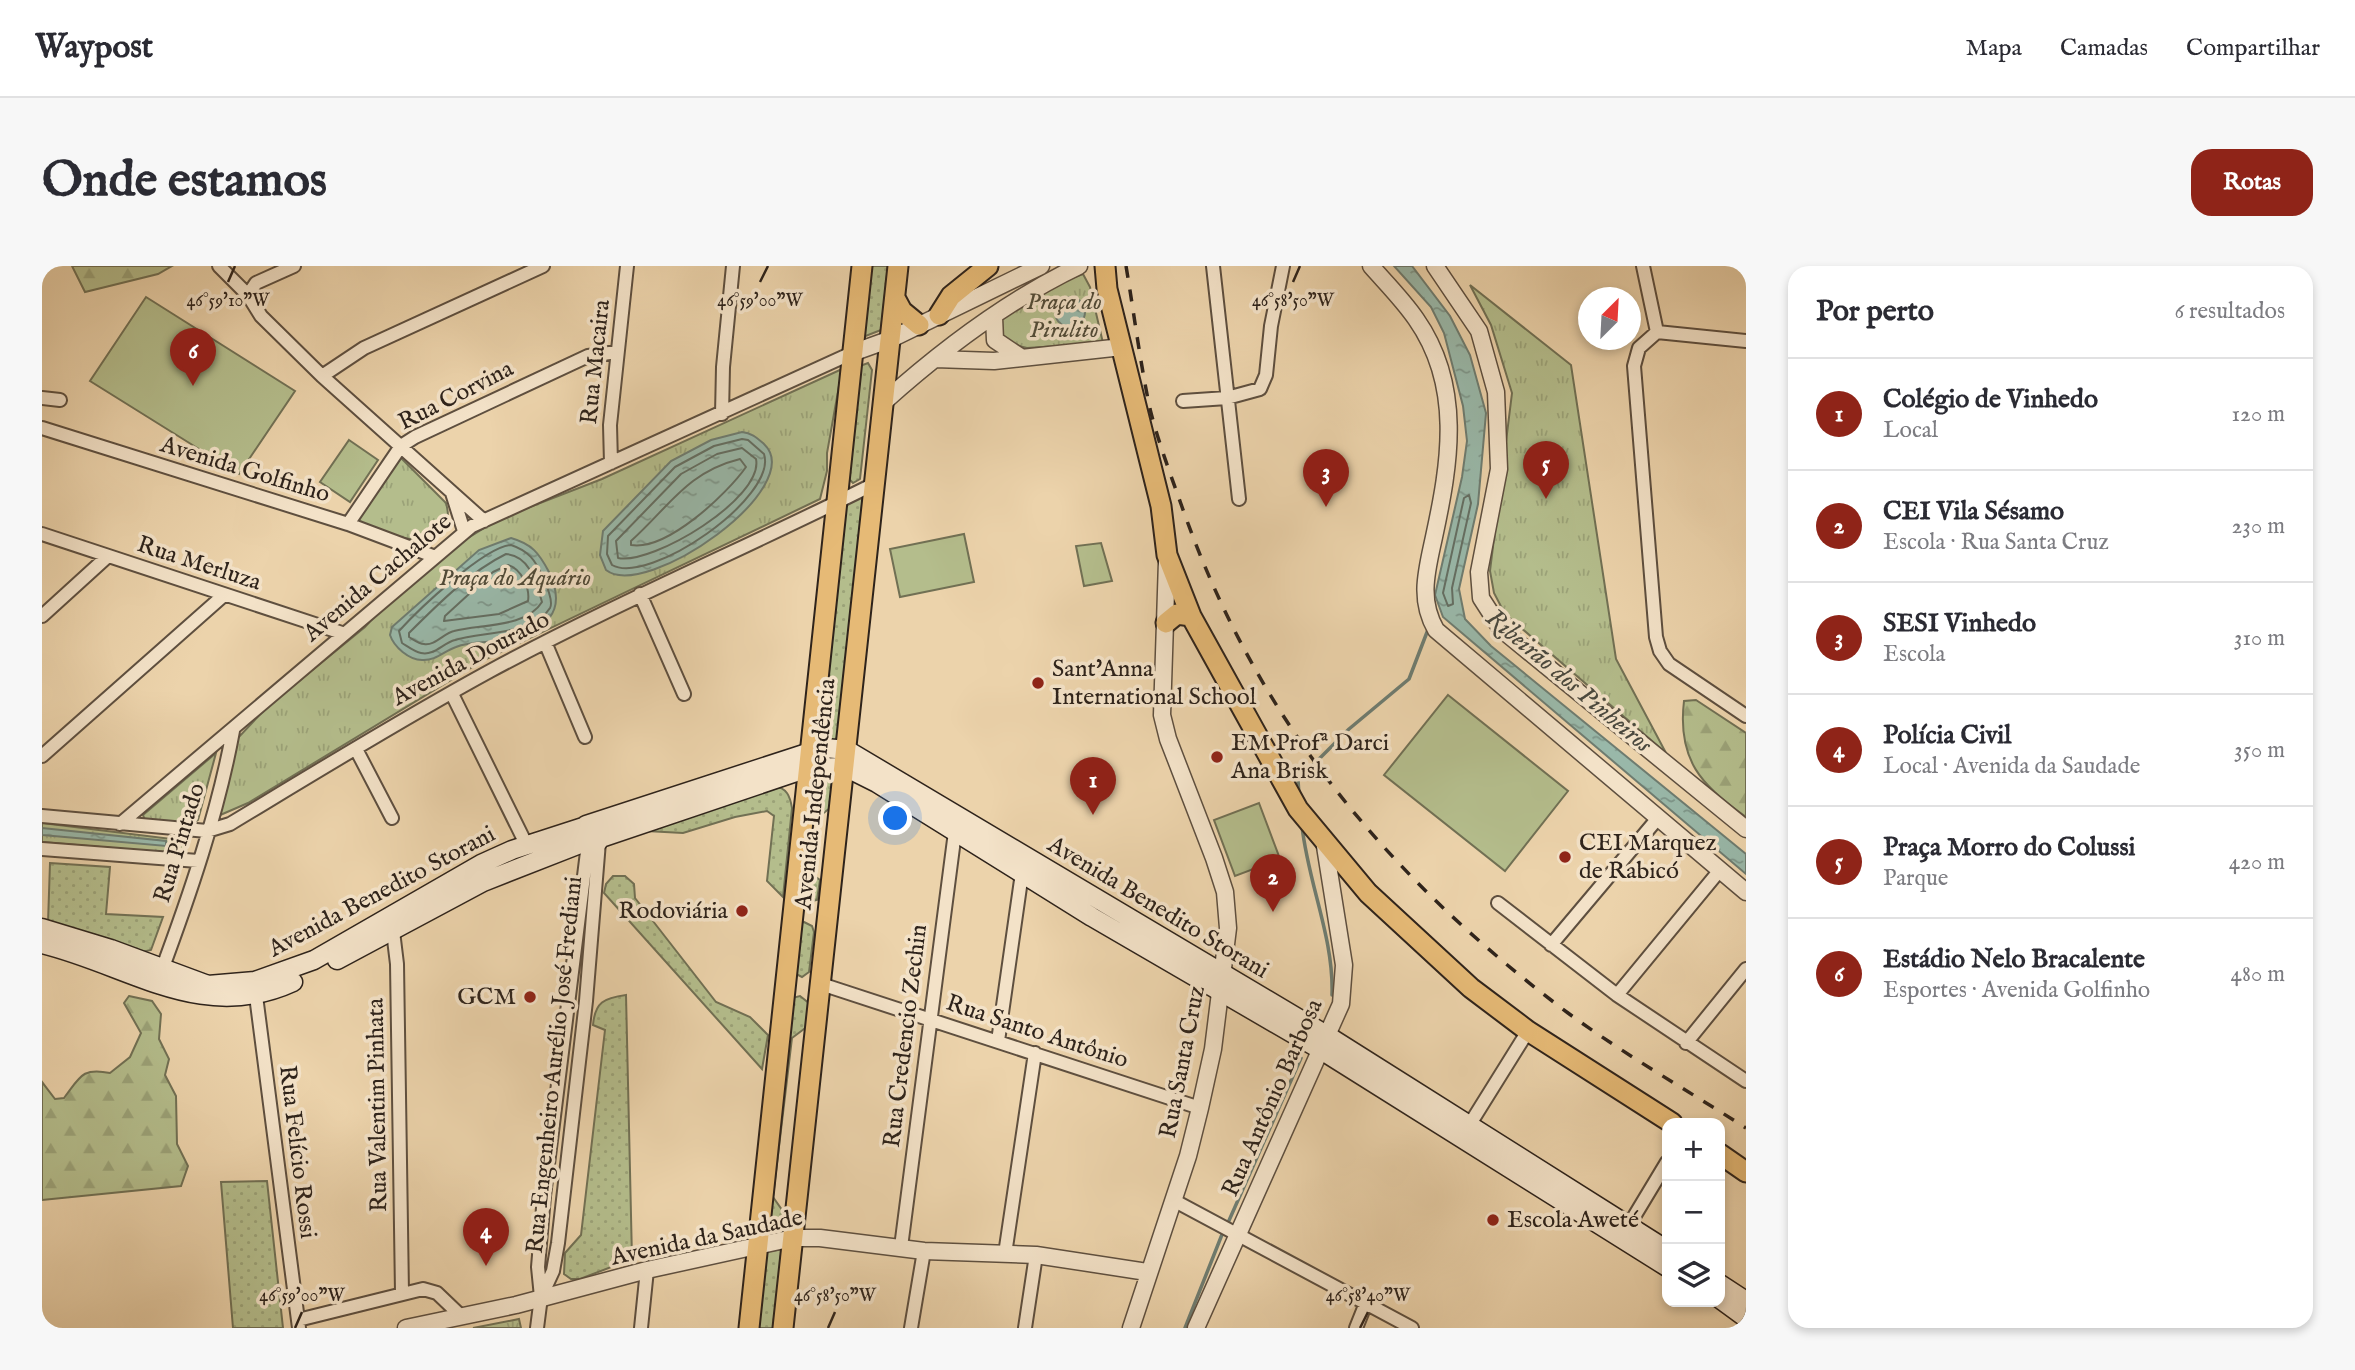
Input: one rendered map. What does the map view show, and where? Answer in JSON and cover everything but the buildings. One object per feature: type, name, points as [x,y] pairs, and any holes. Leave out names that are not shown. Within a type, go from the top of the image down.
[{"type":"main road","name":"Avenida Independência","points":[[749,1328],[862,266]]},
{"type":"main road","name":"Avenida Independência","points":[[783,1328],[898,266]]},
{"type":"main road","points":[[939,315],[963,285],[988,266]]},
{"type":"main road","points":[[1105,266],[1107,289],[1161,506],[1167,555],[1191,616],[1298,809],[1368,893],[1471,988],[1528,1031],[1664,1118]]},
{"type":"main road","points":[[895,299],[902,311],[919,325]]},
{"type":"main road","points":[[852,354],[880,367],[884,402]]},
{"type":"main road","points":[[1166,622],[1177,614],[1191,616]]},
{"type":"main road","name":"Avenida Benedito Storani","points":[[392,924],[592,836],[809,760],[846,758],[1324,1043],[1625,1233],[1662,1263]]},
{"type":"main road","name":"Avenida Benedito Storani","points":[[42,928],[160,976],[203,998],[298,979],[520,848],[592,836]]},
{"type":"main road","points":[[794,915],[816,923],[824,942]]},
{"type":"main road","name":"Avenida Benedito Storani","points":[[42,944],[99,962],[160,976]]},
{"type":"main road","points":[[787,964],[793,978],[821,984]]},
{"type":"main road","points":[[1725,1157],[1746,1172]]},
{"type":"main road","name":"Avenida Benedito Storani","points":[[1625,1233],[1662,1248]]},
{"type":"main road","points":[[1725,1287],[1746,1301]]},
{"type":"main road","points":[[1725,1303],[1746,1318]]},
{"type":"street","points":[[219,266],[248,295],[261,316],[322,376],[484,521]]},
{"type":"street","points":[[248,295],[256,283],[294,266]]},
{"type":"street","points":[[322,376],[363,348],[543,266]]},
{"type":"street","name":"Rua Macaira","points":[[611,463],[610,425],[627,266]]},
{"type":"street","points":[[722,414],[723,367],[733,266]]},
{"type":"street","points":[[852,354],[891,339],[1041,266]]},
{"type":"street","points":[[884,402],[935,359],[994,317],[1079,266]]},
{"type":"street","points":[[1213,266],[1239,499]]},
{"type":"street","points":[[1183,401],[1252,393],[1264,383],[1283,266]]},
{"type":"street","points":[[1371,266],[1418,321],[1432,348],[1445,387],[1449,464],[1425,580],[1427,615],[1436,630],[1746,892]]},
{"type":"street","points":[[1435,266],[1479,331],[1496,392],[1499,469],[1479,572],[1481,598],[1485,609],[1501,629],[1746,829]]},
{"type":"street","points":[[1643,266],[1657,332]]},
{"type":"street","points":[[994,317],[995,340],[1019,356]]},
{"type":"street","points":[[1746,341],[1657,332],[1639,348],[1634,366],[1656,637],[1660,651],[1669,664],[1746,716]]},
{"type":"street","points":[[935,359],[994,361],[1122,346]]},
{"type":"street","name":"Rua Corvina","points":[[348,524],[401,446],[588,355],[617,352]]},
{"type":"street","name":"Avenida Cachalote","points":[[120,824],[233,731],[342,633],[464,531],[852,354]]},
{"type":"street","points":[[42,398],[61,400]]},
{"type":"street","name":"Avenida Golfinho","points":[[42,428],[348,524],[433,556]]},
{"type":"street","name":"Avenida Dourado","points":[[207,831],[230,824],[415,712],[545,642],[640,594],[876,483]]},
{"type":"street","points":[[452,493],[455,510],[464,531]]},
{"type":"street","name":"Rua Merluza","points":[[42,534],[342,633]]},
{"type":"street","name":"Rua Santa Cruz","points":[[1131,1328],[1200,1108],[1213,1049],[1228,928],[1225,892],[1168,739],[1163,715],[1167,555]]},
{"type":"street","points":[[42,616],[108,556]]},
{"type":"street","points":[[640,594],[684,694]]},
{"type":"street","points":[[42,756],[224,596]]},
{"type":"street","points":[[545,642],[585,737]]},
{"type":"street","points":[[452,694],[509,814],[520,848]]},
{"type":"street","name":"Rua Pintado","points":[[160,976],[207,831],[233,731]]},
{"type":"street","points":[[356,749],[392,818]]},
{"type":"street","points":[[42,816],[207,831]]},
{"type":"street","points":[[1551,944],[1658,818]]},
{"type":"street","name":"Rua Credencio Zechin","points":[[901,1247],[956,824]]},
{"type":"street","name":"Rua Engenheiro Aurélio José Frediani","points":[[541,1297],[538,1267],[544,1196],[592,836]]},
{"type":"street","name":"Rua Engenheiro Aurélio José Frediani","points":[[541,1297],[553,1271],[586,1001],[592,836]]},
{"type":"street","name":"Rua Antônio Barbosa","points":[[1196,1328],[1324,1043],[1345,985],[1324,837]]},
{"type":"street","points":[[42,849],[198,861]]},
{"type":"street","points":[[998,1041],[1023,865]]},
{"type":"street","points":[[1617,995],[1720,870]]},
{"type":"street","points":[[1498,903],[1617,995],[1746,1081]]},
{"type":"street","name":"Rua Valentim Pinhata","points":[[392,924],[397,964],[402,1293]]},
{"type":"street","points":[[1686,1043],[1746,969]]},
{"type":"street","name":"Rua Santo Antônio","points":[[821,984],[1200,1108]]},
{"type":"street","name":"Rua Felício Rossi","points":[[255,988],[298,1324]]},
{"type":"street","points":[[1464,1132],[1528,1031]]},
{"type":"street","points":[[1005,1254],[1035,1053]]},
{"type":"street","points":[[1625,1233],[1662,1170]]},
{"type":"street","points":[[544,1196],[561,1197]]},
{"type":"street","points":[[1173,1200],[1412,1328]]},
{"type":"street","name":"Avenida da Saudade","points":[[406,1328],[460,1314],[516,1305],[647,1270],[793,1238],[924,1251],[1036,1255],[1147,1272]]},
{"type":"street","points":[[911,1328],[924,1251]]},
{"type":"street","points":[[1025,1328],[1036,1255]]},
{"type":"street","points":[[640,1328],[647,1270]]},
{"type":"street","points":[[298,1324],[402,1293],[431,1290],[460,1314]]},
{"type":"street","points":[[537,1328],[541,1297]]},
{"type":"street","points":[[1356,1328],[1366,1303]]},
{"type":"green space","points":[[72,266],[172,266],[158,274],[85,292]]},
{"type":"green space","points":[[866,266],[888,266],[881,330],[858,339]]},
{"type":"green space","name":"Praça do Pirulito","points":[[1083,274],[1090,287],[1103,343],[1027,348],[1002,342],[1001,319],[1064,281]]},
{"type":"green space","points":[[1470,285],[1571,365],[1616,659],[1666,753],[1505,614],[1494,593],[1490,571],[1512,393],[1491,325]]},
{"type":"green space","points":[[146,297],[295,391],[239,474],[90,381]]},
{"type":"green space","points":[[868,363],[872,370],[860,479],[853,483],[847,477],[860,366]]},
{"type":"green space","name":"Praça do Aquário","points":[[842,369],[827,453],[827,471],[820,499],[484,660],[248,803],[218,816],[236,740],[266,708],[365,627],[385,605],[455,546],[499,519],[602,479]]},
{"type":"green space","points":[[349,440],[378,460],[350,502],[320,482]]},
{"type":"green space","points":[[399,456],[446,503],[448,520],[442,532],[432,538],[402,538],[371,528],[360,521],[358,516]]},
{"type":"green space","points":[[863,494],[840,733],[834,742],[816,741],[839,505]]},
{"type":"green space","points":[[964,534],[974,582],[900,597],[890,549]]},
{"type":"green space","points":[[1101,543],[1112,581],[1084,586],[1076,546]]},
{"type":"green space","points":[[1448,695],[1568,791],[1505,871],[1384,775]]},
{"type":"green space","points":[[1696,700],[1746,733],[1746,817],[1716,794],[1696,769],[1689,755],[1684,739],[1684,701]]},
{"type":"green space","points":[[216,753],[198,820],[192,824],[145,820],[143,815]]},
{"type":"green space","points":[[834,774],[830,808],[812,822],[806,870],[820,880],[817,900],[808,902],[799,891],[811,786],[818,775]]},
{"type":"green space","points":[[774,786],[787,793],[792,808],[783,897],[767,881],[774,816],[767,811],[735,817],[683,833],[646,831]]},
{"type":"green space","points":[[1259,803],[1280,859],[1235,876],[1214,820]]},
{"type":"green space","points":[[42,823],[188,841],[182,854],[42,842]]},
{"type":"green space","points":[[50,863],[110,867],[106,914],[163,917],[151,950],[137,953],[48,923]]},
{"type":"green space","points":[[613,876],[625,876],[634,884],[635,898],[716,1002],[750,1017],[768,1035],[762,1069],[604,893],[606,884]]},
{"type":"green space","points":[[800,923],[812,926],[814,932],[809,972],[802,977],[794,973]]},
{"type":"green space","points":[[626,995],[632,1259],[580,1279],[571,1279],[564,1274],[565,1253],[581,1235],[605,1030],[593,1025],[594,1017],[602,1002]]},
{"type":"green space","points":[[129,996],[152,1001],[161,1014],[159,1039],[169,1059],[165,1075],[176,1096],[177,1144],[188,1166],[181,1186],[42,1200],[42,1082],[55,1099],[64,1098],[82,1075],[93,1071],[110,1073],[130,1057],[141,1033],[124,1003]]},
{"type":"green space","points":[[800,996],[810,1004],[808,1026],[792,1038],[773,1197],[787,1217],[783,1232],[774,1235],[768,1233],[792,998]]},
{"type":"green space","points":[[267,1181],[283,1328],[233,1328],[221,1182]]},
{"type":"green space","points":[[784,1249],[775,1328],[752,1328],[763,1252]]},
{"type":"green space","points":[[519,1319],[521,1328],[473,1328]]},
{"type":"water","points":[[1394,266],[1412,266],[1450,316],[1470,355],[1486,413],[1478,504],[1459,589],[1465,619],[1491,646],[1746,854],[1746,874],[1443,617],[1435,595],[1462,477],[1467,441],[1463,406],[1444,333],[1431,307]]},
{"type":"water","points":[[1070,297],[1081,301],[1085,312],[1081,323],[1070,327],[1059,323],[1055,312],[1059,301]]},
{"type":"water","points":[[742,432],[752,435],[764,444],[772,463],[764,486],[744,511],[717,535],[685,555],[654,569],[626,575],[606,570],[600,555],[603,531],[671,461],[711,440]]},
{"type":"water","points":[[511,538],[534,550],[549,572],[556,599],[554,610],[541,626],[498,641],[461,645],[427,660],[412,658],[398,648],[390,635],[392,627],[479,550]]},
{"type":"water","points":[[42,828],[166,841],[166,846],[42,835]]},
{"type":"waterway","points":[[1299,794],[1298,780],[1349,729],[1409,679],[1429,627]]},
{"type":"waterway","points":[[1302,826],[1329,953],[1332,995]]},
{"type":"waterway","points":[[1227,1225],[1301,1058]]},
{"type":"waterway","points":[[1185,1328],[1223,1232]]},
{"type":"railway","points":[[1126,266],[1153,421],[1181,504],[1212,582],[1248,656],[1289,724],[1335,788],[1386,849],[1442,906],[1502,961],[1568,1013],[1746,1128]]},
{"type":"place","name":"Estádio Nelo Bracalente","points":[[193,386]]},
{"type":"place","name":"Praça Morro do Colussi","points":[[1546,499]]},
{"type":"place","name":"SESI Vinhedo","points":[[1326,507]]},
{"type":"place","name":"Sant'Anna International School","points":[[1038,683]]},
{"type":"place","name":"EM Profª Darci Ana Brisk","points":[[1217,757]]},
{"type":"place","name":"Colégio de Vinhedo","points":[[1093,815]]},
{"type":"place","name":"CEI Marquez de Rabicó","points":[[1565,857]]},
{"type":"place","name":"Rodoviária","points":[[742,911]]},
{"type":"place","name":"CEI Vila Sésamo","points":[[1273,912]]},
{"type":"place","name":"GCM","points":[[530,997]]},
{"type":"place","name":"Escola Aweté","points":[[1493,1220]]},
{"type":"place","name":"Polícia Civil","points":[[486,1266]]},
{"type":"water label","name":"Ribeirão dos Pinheiros","points":[[1569,681]]}]
